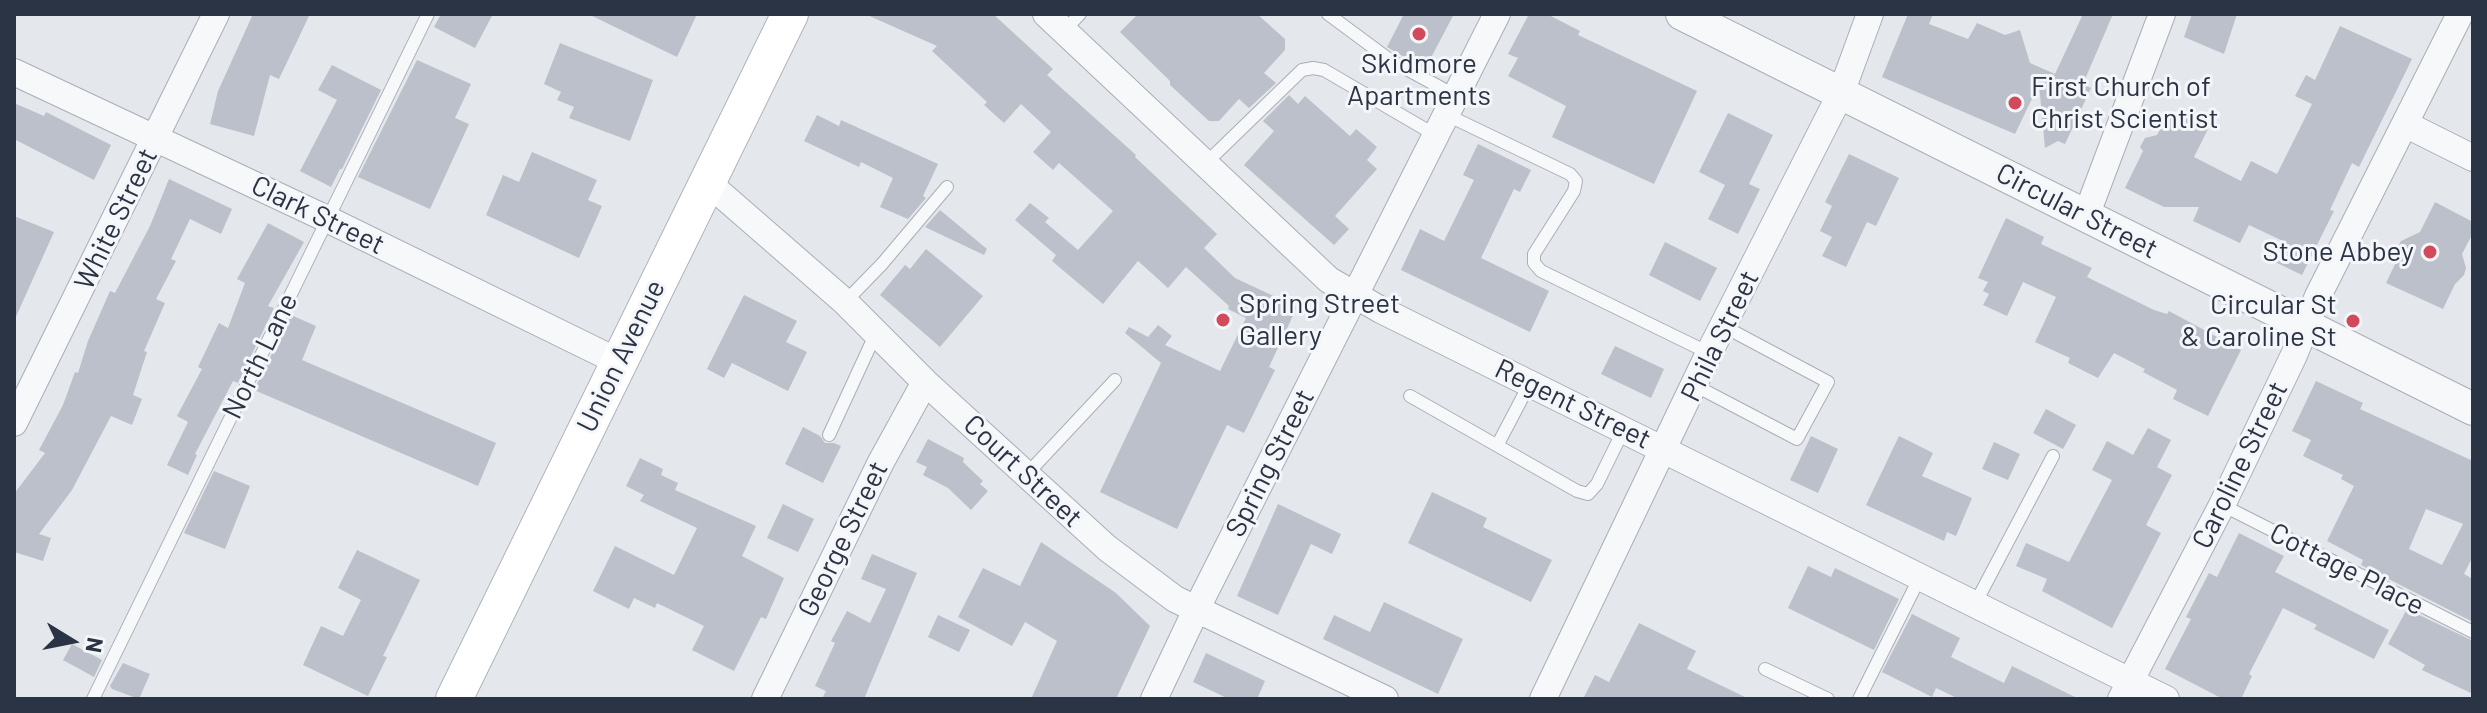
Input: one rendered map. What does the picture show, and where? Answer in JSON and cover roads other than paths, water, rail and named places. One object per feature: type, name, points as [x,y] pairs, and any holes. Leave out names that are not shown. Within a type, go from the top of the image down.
[{"type":"main road","name":"Union Avenue","points":[[454,699],[790,14]]},
{"type":"street","name":"White Street","points":[[14,423],[216,14]]},
{"type":"street","name":"Spring Street","points":[[1154,699],[1497,14]]},
{"type":"street","name":"Circular Street","points":[[1682,14],[2473,409]]},
{"type":"street","name":"Phila Street","points":[[1543,699],[1709,353],[1841,93],[1870,14]]},
{"type":"street","points":[[2086,216],[2162,14]]},
{"type":"street","name":"Caroline Street","points":[[2125,690],[2222,505],[2306,325],[2460,14]]},
{"type":"street","name":"Regent Street","points":[[1063,20],[1204,164],[1329,280],[1975,604],[2125,690],[2166,699]]},
{"type":"street","name":"Clark Street","points":[[14,72],[156,137],[619,362]]},
{"type":"street","points":[[2405,124],[2473,158]]},
{"type":"street","name":"Court Street","points":[[706,181],[845,302],[925,382],[1107,548],[1175,599],[1385,699]]},
{"type":"street","name":"George Street","points":[[765,699],[881,462],[925,382]]},
{"type":"lane","name":"North Lane","points":[[93,699],[428,14]]},
{"type":"lane","points":[[1328,14],[1390,60],[1447,116]]},
{"type":"lane","points":[[1204,164],[1302,70],[1324,70],[1447,116],[1570,174],[1576,181],[1574,191],[1534,254],[1534,263],[1541,271],[1709,353]]},
{"type":"lane","points":[[845,302],[882,264],[947,187]]},
{"type":"lane","points":[[1694,385],[1797,439],[1828,382],[1723,326]]},
{"type":"lane","points":[[829,435],[876,333]]},
{"type":"lane","points":[[1027,474],[1115,380]]},
{"type":"lane","points":[[1498,444],[1530,383]]},
{"type":"lane","points":[[1410,396],[1577,491],[1588,494],[1597,484],[1624,429]]},
{"type":"lane","points":[[1975,604],[2053,456]]},
{"type":"lane","name":"Cottage Place","points":[[2222,505],[2473,632]]},
{"type":"lane","points":[[1859,699],[1920,577]]},
{"type":"lane","points":[[1765,669],[1828,699]]},
{"type":"place","name":"Skidmore Apartments","points":[[1419,34]]},
{"type":"place","name":"First Church of Christ Scientist","points":[[2015,103]]},
{"type":"place","name":"Stone Abbey","points":[[2430,252]]},
{"type":"place","name":"Spring Street Gallery","points":[[1223,320]]},
{"type":"place","name":"Circular St & Caroline St","points":[[2353,321]]}]
